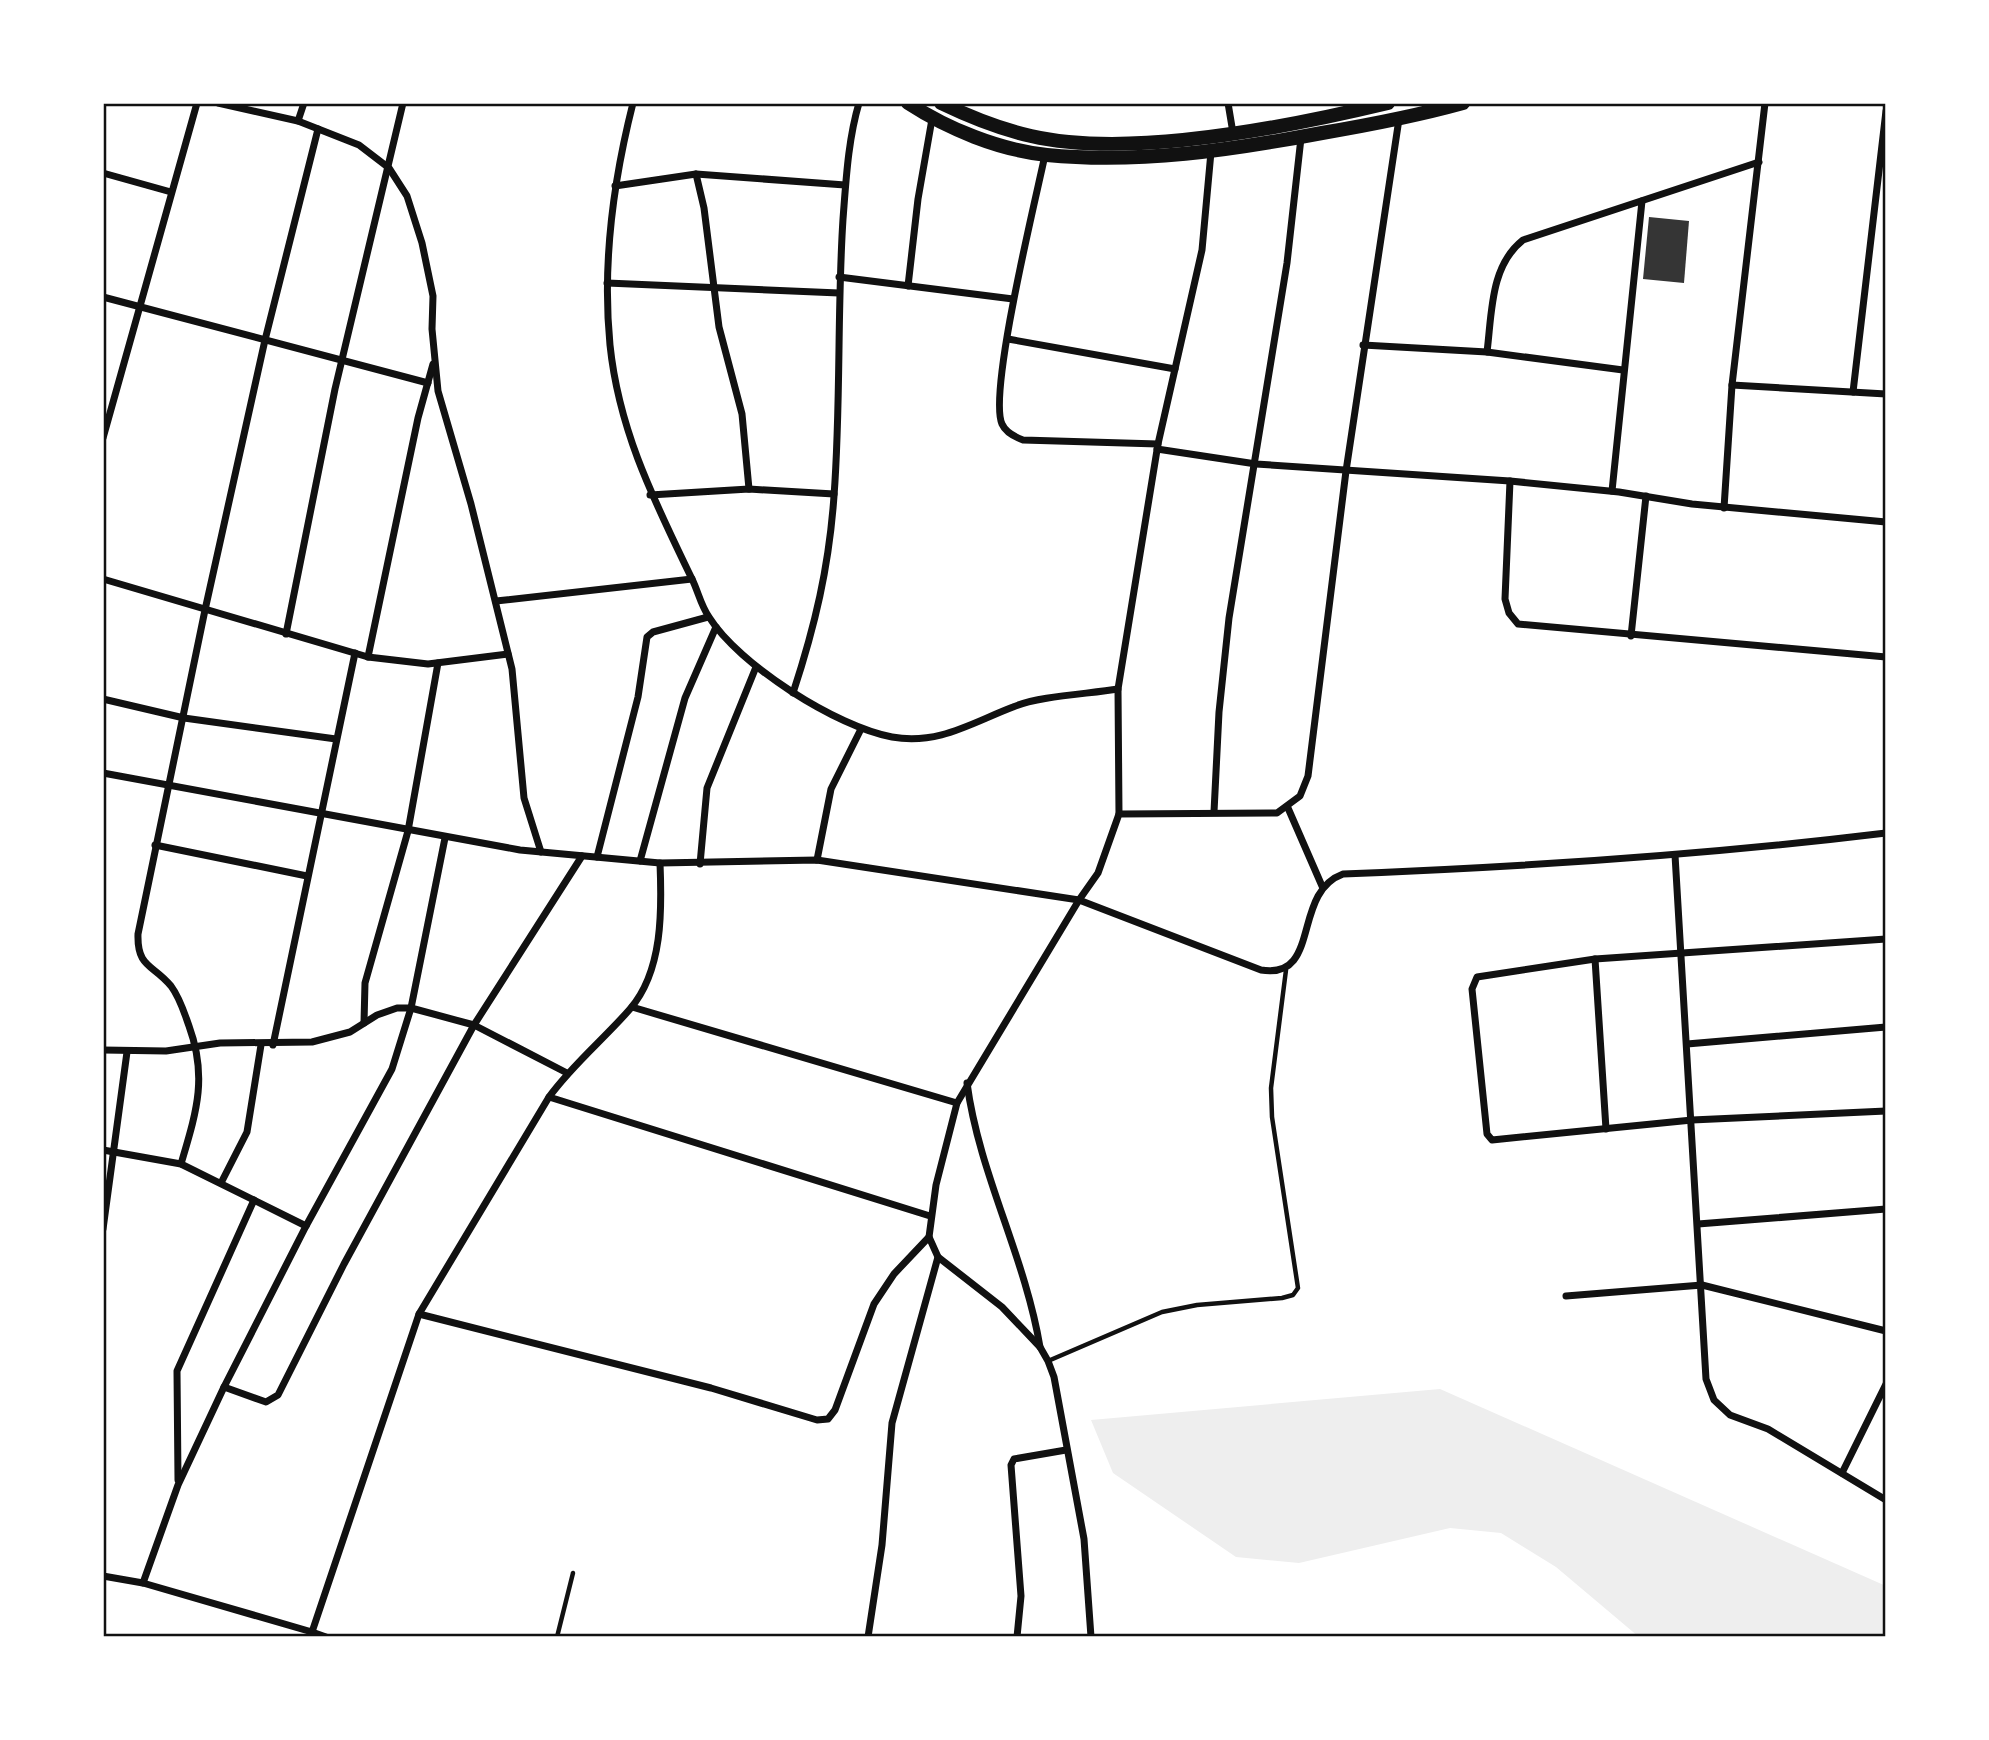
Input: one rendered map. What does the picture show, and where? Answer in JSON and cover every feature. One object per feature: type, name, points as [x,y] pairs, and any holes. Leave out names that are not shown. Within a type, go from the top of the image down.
[{"type":"main road","points":[[908,103],[932,119],[1012,148],[1045,155],[1101,157],[1211,152],[1234,141],[1388,103]]},
{"type":"main road","points":[[941,103],[975,119],[1032,136],[1070,141],[1130,143],[1301,137],[1399,119],[1462,103]]},
{"type":"street","points":[[103,438],[197,103]]},
{"type":"street","points":[[218,103],[298,121],[359,145],[389,168],[407,196],[422,243],[433,296],[434,360],[438,391],[508,654],[519,716],[524,797],[541,852]]},
{"type":"street","points":[[298,121],[304,103]]},
{"type":"street","points":[[286,634],[342,362],[403,103]]},
{"type":"street","points":[[633,103],[615,186],[607,283],[610,347],[637,463],[708,617],[756,667],[793,693],[861,729],[892,737],[939,738],[969,728],[1015,706],[1118,689]]},
{"type":"street","points":[[793,693],[816,624],[827,576],[834,494],[839,277],[845,185],[859,103]]},
{"type":"street","points":[[1227,103],[1234,141]]},
{"type":"street","points":[[1724,508],[1732,385],[1765,103]]},
{"type":"street","points":[[1853,392],[1886,111]]},
{"type":"street","points":[[908,286],[918,199],[932,119]]},
{"type":"street","points":[[1119,814],[1214,812],[1262,815],[1288,808],[1300,796],[1308,776],[1363,345],[1399,119]]},
{"type":"street","points":[[181,1164],[199,1105],[201,1086],[197,1046],[181,1003],[170,986],[143,961],[138,951],[155,845],[205,610],[265,340],[318,129]]},
{"type":"street","points":[[1214,812],[1219,712],[1229,618],[1287,263],[1301,137]]},
{"type":"street","points":[[1091,1637],[1084,1539],[1054,1377],[1048,1361],[1040,1347],[1002,1307],[939,1257],[929,1237],[930,1216],[957,1103],[1098,873],[1119,814],[1118,689],[1157,446],[1202,250],[1211,152]]},
{"type":"street","points":[[1045,155],[1013,299],[1000,405],[1002,424],[1010,434],[1023,440],[1157,446],[1256,464],[1510,481],[1612,491],[1724,508],[1886,522]]},
{"type":"street","points":[[1487,352],[1500,267],[1508,252],[1523,240],[1759,162]]},
{"type":"street","points":[[103,173],[171,192]]},
{"type":"street","points":[[615,186],[696,174],[845,185]]},
{"type":"street","points":[[696,174],[716,287],[719,327],[742,414],[749,489]]},
{"type":"street","points":[[1612,491],[1642,201]]},
{"type":"street","points":[[839,277],[1013,299]]},
{"type":"street","points":[[607,283],[839,293]]},
{"type":"street","points":[[103,297],[428,383]]},
{"type":"street","points":[[1008,339],[1175,369]]},
{"type":"street","points":[[1363,345],[1487,352],[1623,370]]},
{"type":"street","points":[[368,657],[434,360]]},
{"type":"street","points":[[1732,385],[1886,394]]},
{"type":"street","points":[[1510,481],[1505,599],[1509,613],[1518,624],[1886,657]]},
{"type":"street","points":[[650,495],[749,489],[834,494]]},
{"type":"street","points":[[1631,636],[1646,496]]},
{"type":"street","points":[[103,579],[368,657],[414,664],[508,654]]},
{"type":"street","points":[[495,601],[692,579]]},
{"type":"street","points":[[597,858],[638,697],[647,637],[653,632],[708,617]]},
{"type":"street","points":[[640,861],[685,698],[716,626]]},
{"type":"street","points":[[273,1045],[355,653]]},
{"type":"street","points":[[364,1023],[365,983],[408,831],[438,663]]},
{"type":"street","points":[[700,864],[707,788],[756,667]]},
{"type":"street","points":[[103,699],[184,718],[336,739]]},
{"type":"street","points":[[817,860],[831,789],[861,729]]},
{"type":"street","points":[[103,773],[445,838],[541,852],[660,863],[817,860],[1079,900],[1261,970],[1276,972],[1286,970],[1296,961],[1315,898],[1322,886],[1343,874],[1675,855],[1886,833]]},
{"type":"street","points":[[1288,808],[1322,886]]},
{"type":"street","points":[[143,1583],[178,1485],[225,1387],[306,1226],[382,1093],[399,1051],[411,1008],[445,838]]},
{"type":"street","points":[[155,845],[307,876]]},
{"type":"street","points":[[1675,855],[1706,1379],[1714,1400],[1730,1415],[1768,1429],[1886,1500]]},
{"type":"street","points":[[225,1387],[266,1402],[278,1395],[344,1264],[474,1024],[582,856]]},
{"type":"street","points":[[312,1632],[419,1314],[549,1097],[567,1073],[632,1007],[656,952],[662,902],[660,863]]},
{"type":"street","points":[[1886,939],[1595,959],[1476,977],[1472,989],[1487,1135],[1498,1141],[1692,1121],[1886,1111]]},
{"type":"street","points":[[1595,959],[1606,1129]]},
{"type":"street","points":[[632,1007],[957,1103]]},
{"type":"street","points":[[103,1051],[166,1051],[197,1046],[273,1045],[328,1039],[350,1032],[397,1008],[411,1008],[474,1024],[567,1073]]},
{"type":"street","points":[[1687,1044],[1886,1027]]},
{"type":"street","points":[[221,1183],[247,1132],[261,1045]]},
{"type":"street","points":[[103,1229],[127,1052]]},
{"type":"street","points":[[967,1083],[976,1136],[1033,1304],[1040,1347]]},
{"type":"street","points":[[549,1097],[930,1216]]},
{"type":"street","points":[[103,1150],[181,1164],[306,1226]]},
{"type":"street","points":[[178,1485],[177,1371],[254,1200]]},
{"type":"street","points":[[1698,1224],[1886,1209]]},
{"type":"street","points":[[419,1314],[711,1388],[817,1420],[828,1419],[835,1410],[874,1304],[894,1274],[929,1237]]},
{"type":"street","points":[[868,1637],[882,1545],[892,1423],[939,1257]]},
{"type":"street","points":[[1566,1296],[1702,1285],[1886,1331]]},
{"type":"street","points":[[1842,1473],[1886,1384]]},
{"type":"street","points":[[1017,1637],[1021,1596],[1011,1465],[1014,1459],[1066,1450]]},
{"type":"street","points":[[103,1576],[143,1583],[326,1637]]},
{"type":"lane","points":[[1048,1361],[1162,1312],[1197,1305],[1282,1298],[1293,1295],[1298,1288],[1292,1242],[1283,1205],[1271,1098],[1286,970]]},
{"type":"lane","points":[[557,1637],[573,1573]]},
{"type":"shaded area","points":[[1440,1389],[1886,1586],[1886,1637],[1639,1637],[1556,1567],[1501,1533],[1450,1528],[1299,1563],[1236,1557],[1113,1473],[1091,1420]]},
{"type":"building","points":[[1649,217],[1689,221],[1684,283],[1643,279]]}]
